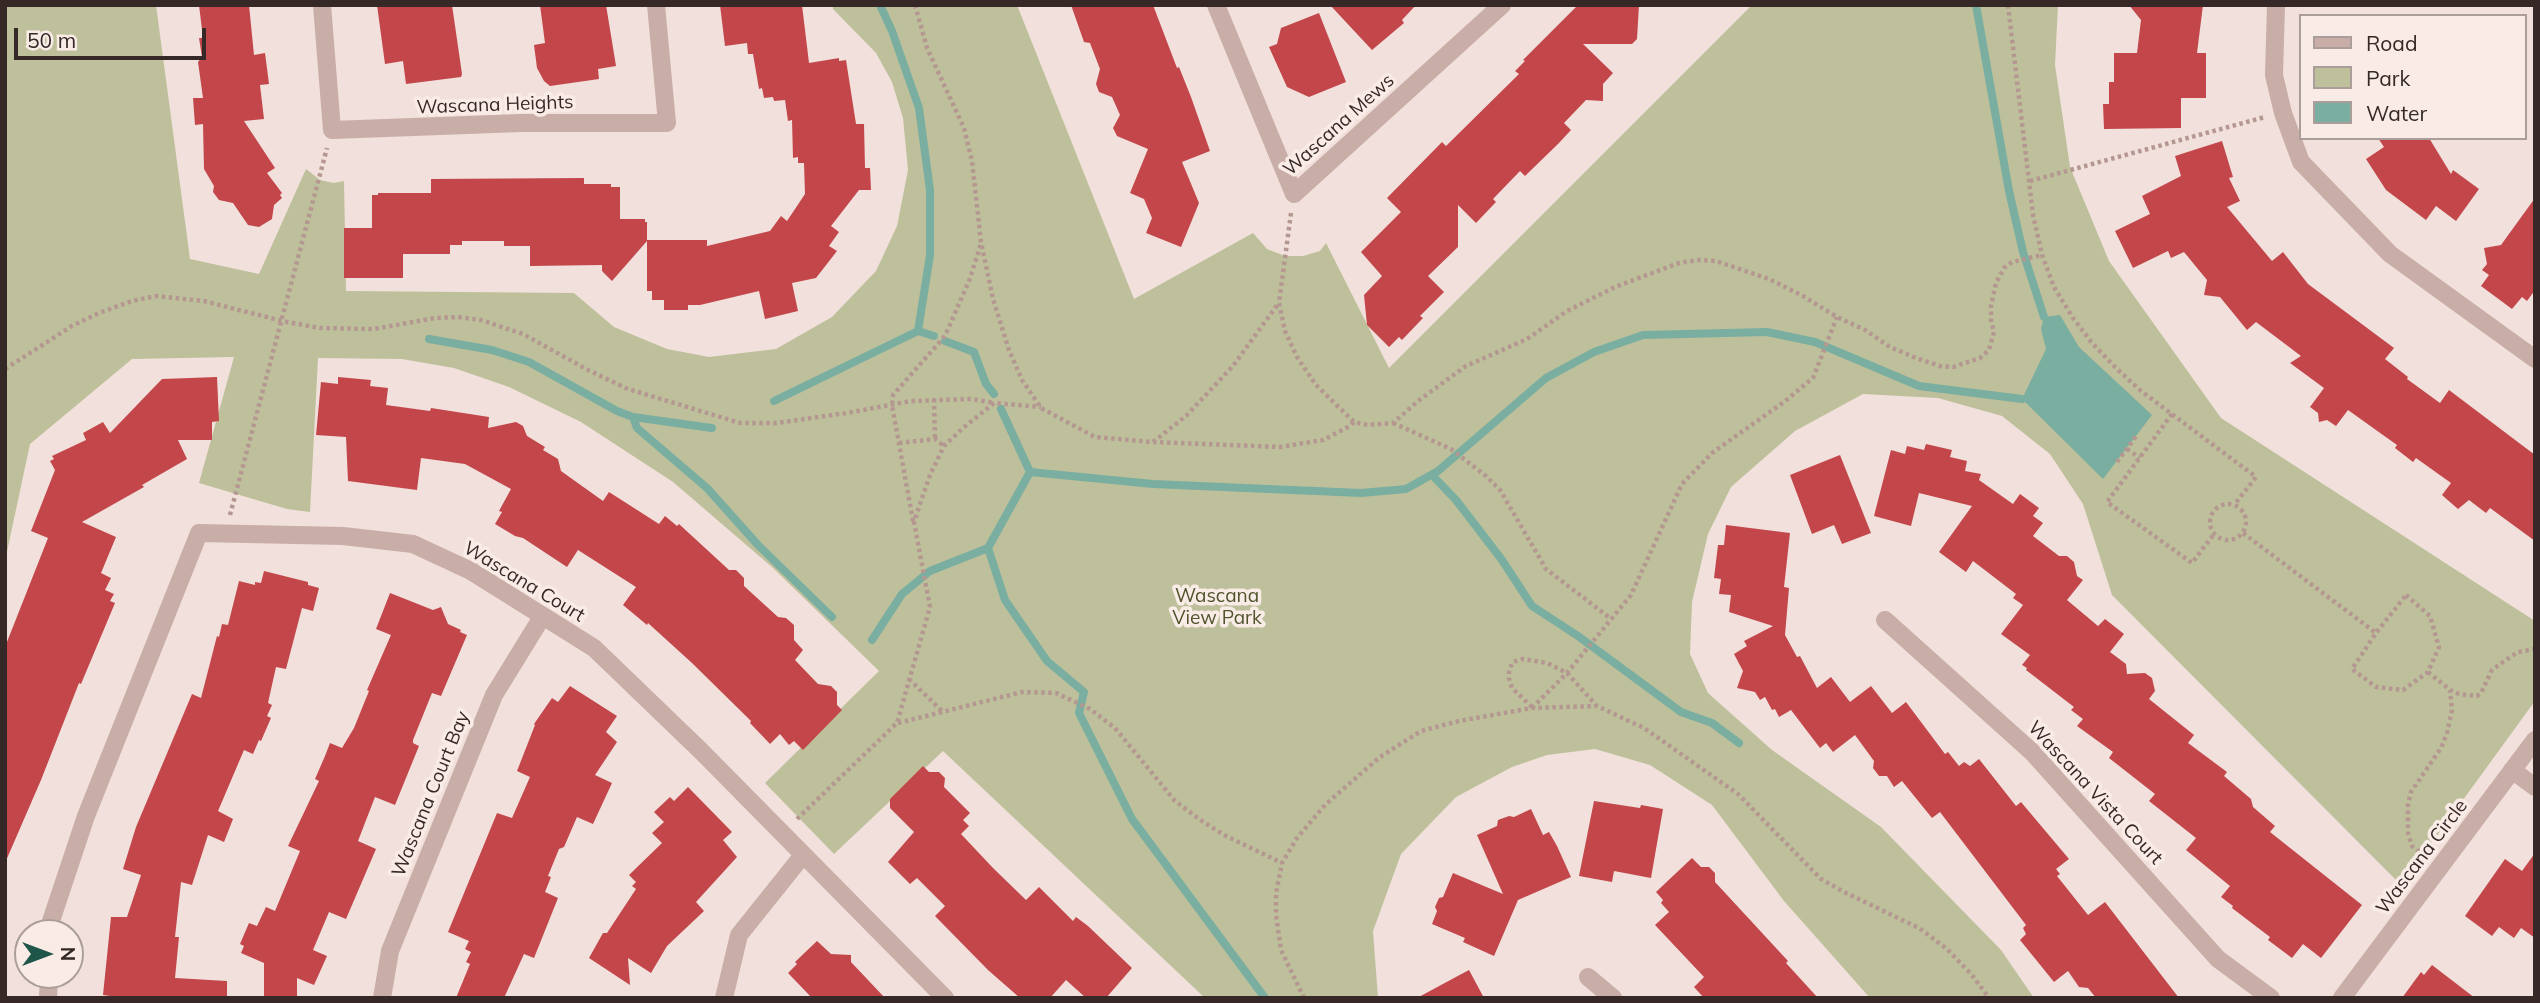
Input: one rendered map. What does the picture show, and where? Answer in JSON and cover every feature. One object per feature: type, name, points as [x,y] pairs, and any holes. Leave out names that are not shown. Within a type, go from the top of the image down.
[{"type":"street","points":[[322,5],[332,130]]},
{"type":"street","name":"Wascana Heights","points":[[332,130],[521,123],[667,123],[656,5]]},
{"type":"street","name":"Wascana Mews","points":[[1216,5],[1294,194],[1502,5]]},
{"type":"street","points":[[2276,5],[2274,75],[2283,113],[2301,162],[2390,254],[2535,359]]},
{"type":"street","name":"Wascana Court","points":[[52,919],[86,816],[200,533],[343,536],[413,544],[471,571],[594,648],[701,751],[945,998]]},
{"type":"street","name":"Wascana Court Bay","points":[[382,998],[390,951],[494,695],[542,617]]},
{"type":"street","name":"Wascana Vista Court","points":[[1885,620],[2032,752],[2218,959],[2271,998]]},
{"type":"street","name":"Wascana Circle","points":[[2342,998],[2535,740]]},
{"type":"street","points":[[2512,770],[2535,787]]},
{"type":"street","points":[[724,998],[739,935],[803,855]]},
{"type":"street","points":[[1588,977],[1613,998]]},
{"type":"path","points":[[915,5],[927,48],[964,128],[972,161],[981,242],[993,299],[1009,350],[1022,380],[1041,408]]},
{"type":"path","points":[[2008,5],[2033,215],[2042,255],[2054,287],[2092,343],[2141,391],[2256,477],[2235,504]]},
{"type":"path","points":[[2030,181],[2283,113]]},
{"type":"path","points":[[225,533],[332,130]]},
{"type":"path","points":[[1294,194],[1279,303],[1285,331],[1297,357],[1316,385],[1354,422],[1367,425],[1393,423],[1451,449],[1468,461],[1500,490],[1546,569],[1610,618]]},
{"type":"path","points":[[897,723],[930,607],[892,405],[893,395],[945,336],[969,281],[981,242]]},
{"type":"path","points":[[1393,423],[1466,366],[1527,339],[1567,312],[1615,287],[1679,263],[1698,260],[1716,261],[1744,269],[1803,296],[1890,347],[1940,366],[1954,368],[1968,364],[1989,350],[1994,340],[1991,306],[1996,283],[2004,268],[2012,262],[2042,255]]},
{"type":"path","points":[[5,369],[52,338],[90,318],[132,301],[156,296],[204,301],[320,328],[374,329],[435,318],[481,320],[523,334],[587,370],[628,389],[740,423],[776,423],[934,399],[972,399],[1041,408],[1095,436],[1153,442],[1280,447],[1323,440],[1354,422]]},
{"type":"path","points":[[1153,442],[1186,416],[1233,366],[1279,303]]},
{"type":"path","points":[[1532,708],[1567,673],[1631,595],[1682,484],[1712,453],[1813,377],[1837,317]]},
{"type":"path","points":[[934,399],[935,439]]},
{"type":"path","points":[[914,522],[930,475],[944,446],[994,403]]},
{"type":"path","points":[[2172,414],[2107,502],[2192,563],[2214,534]]},
{"type":"path","points":[[2117,462],[2137,435]]},
{"type":"path","points":[[899,443],[935,439],[944,446]]},
{"type":"path","points":[[2127,449],[2140,458]]},
{"type":"path","points":[[2223,503],[2235,504],[2244,511],[2247,523],[2243,533],[2232,540],[2222,540],[2214,534],[2209,523],[2212,511],[2223,503]]},
{"type":"path","points":[[2243,533],[2376,633]]},
{"type":"path","points":[[2406,595],[2430,616],[2439,647],[2428,672],[2403,691],[2376,687],[2352,669],[2406,595]]},
{"type":"path","points":[[2428,672],[2450,690],[2477,696],[2492,670],[2518,652],[2535,649]]},
{"type":"path","points":[[1532,708],[1512,688],[1509,670],[1513,662],[1523,659],[1547,663],[1567,673],[1597,706],[1644,728],[1738,794],[1821,879],[1919,928],[1947,949],[1989,998]]},
{"type":"path","points":[[908,678],[942,711]]},
{"type":"path","points":[[2440,868],[2412,846],[2407,815],[2411,792],[2448,733],[2452,710],[2450,690]]},
{"type":"path","points":[[782,834],[897,723],[1022,692],[1056,693],[1090,709],[1115,728],[1175,800],[1224,835],[1282,863]]},
{"type":"path","points":[[1304,998],[1281,950],[1276,893],[1282,863],[1297,838],[1326,804],[1380,757],[1421,732],[1459,720],[1532,708],[1597,706]]},
{"type":"green space","name":"Wascana View Park","points":[[5,5],[156,5],[190,259],[259,274],[306,169],[320,180],[334,183],[344,181],[346,291],[574,293],[614,327],[667,349],[709,357],[776,349],[832,317],[876,271],[897,226],[908,170],[903,118],[892,82],[876,53],[833,9],[833,5],[1017,5],[1134,299],[1253,233],[1267,249],[1285,256],[1303,256],[1320,251],[1326,243],[1389,368],[1752,5],[2058,5],[2055,65],[2070,167],[2109,261],[2221,418],[2535,621],[2535,701],[2401,885],[2112,595],[2083,504],[2050,454],[2002,416],[1938,398],[1863,394],[1795,431],[1731,487],[1708,534],[1692,602],[1690,654],[1708,693],[1772,750],[1881,827],[2001,950],[2034,998],[1870,998],[1784,901],[1712,805],[1650,765],[1595,749],[1547,755],[1512,767],[1456,797],[1401,854],[1373,931],[1378,998],[1205,998],[943,751],[834,854],[765,783],[879,671],[772,567],[673,482],[581,422],[509,387],[454,368],[402,359],[318,358],[310,512],[287,509],[199,483],[234,357],[132,359],[30,444],[5,561]]},
{"type":"water","points":[[2060,315],[2079,347],[2152,415],[2103,479],[2022,399],[2046,349],[2041,329],[2044,317]]},
{"type":"building","points":[[199,5],[249,5],[254,55],[265,53],[269,84],[260,85],[264,119],[244,121],[275,168],[267,173],[282,193],[282,198],[274,205],[272,219],[259,227],[248,225],[233,203],[219,200],[204,169],[203,124],[195,125],[193,98],[203,98],[198,62],[202,57],[199,38],[203,38]]},
{"type":"building","points":[[377,5],[452,5],[461,77],[406,84],[403,61],[385,64]]},
{"type":"building","points":[[540,5],[606,5],[616,66],[598,69],[599,79],[550,86],[537,68],[534,45],[545,43]]},
{"type":"building","points":[[720,5],[802,5],[809,63],[839,58],[839,61],[846,60],[856,124],[864,124],[865,168],[870,168],[871,190],[859,190],[831,226],[839,232],[829,246],[837,251],[816,278],[792,283],[798,311],[765,319],[759,291],[700,305],[688,305],[688,310],[664,310],[664,300],[652,300],[652,291],[647,291],[647,241],[612,281],[602,271],[602,265],[530,266],[530,246],[504,246],[504,241],[462,241],[462,245],[450,245],[450,254],[403,254],[403,278],[344,278],[344,228],[372,228],[372,195],[431,193],[431,179],[584,178],[584,184],[611,184],[611,187],[620,187],[620,219],[645,219],[647,240],[707,240],[707,246],[770,231],[781,216],[787,221],[805,194],[804,163],[798,163],[798,157],[793,158],[792,120],[788,121],[785,100],[764,98],[762,88],[759,89],[753,54],[748,54],[747,43],[725,46]]},
{"type":"building","points":[[1071,5],[1153,5],[1210,151],[1182,162],[1199,203],[1181,247],[1146,233],[1152,218],[1144,199],[1130,193],[1148,149],[1117,136],[1113,128],[1120,115],[1112,97],[1099,92],[1096,84],[1100,69],[1090,43],[1084,42]]},
{"type":"building","points":[[1330,5],[1416,5],[1402,20],[1404,23],[1372,50]]},
{"type":"building","points":[[1578,5],[1639,5],[1637,39],[1632,44],[1583,44],[1613,73],[1603,84],[1603,101],[1586,100],[1564,123],[1571,130],[1525,176],[1520,171],[1493,199],[1496,202],[1476,223],[1458,205],[1458,247],[1428,276],[1444,292],[1420,316],[1423,318],[1402,340],[1399,337],[1389,347],[1367,325],[1364,295],[1382,276],[1361,252],[1401,212],[1387,198],[1442,142],[1446,146],[1519,74],[1515,71],[1525,61],[1523,60]]},
{"type":"building","points":[[2129,5],[2203,5],[2197,53],[2206,53],[2206,98],[2181,98],[2181,128],[2104,129],[2103,104],[2109,104],[2109,82],[2114,82],[2114,53],[2137,53],[2141,20]]},
{"type":"building","points":[[1319,13],[1346,82],[1309,97],[1287,87],[1269,47],[1277,44],[1281,28]]},
{"type":"building","points":[[2379,140],[2430,140],[2451,174],[2453,170],[2479,189],[2456,221],[2436,206],[2426,220],[2386,190],[2366,159],[2384,147]]},
{"type":"building","points":[[2222,141],[2233,177],[2229,178],[2240,201],[2227,207],[2272,261],[2283,252],[2308,284],[2394,348],[2385,359],[2408,377],[2407,379],[2440,403],[2449,390],[2535,455],[2535,541],[2490,508],[2486,513],[2469,500],[2458,509],[2442,495],[2451,483],[2416,458],[2413,462],[2395,448],[2397,445],[2348,410],[2336,426],[2327,420],[2319,422],[2318,413],[2310,407],[2324,388],[2290,363],[2301,356],[2256,322],[2247,330],[2220,297],[2204,295],[2207,280],[2184,252],[2171,258],[2168,251],[2133,268],[2115,231],[2150,214],[2142,196],[2181,176],[2175,156]]},
{"type":"building","points":[[2535,198],[2535,290],[2527,301],[2522,297],[2512,309],[2481,286],[2489,275],[2482,270],[2487,264],[2484,248],[2501,245]]},
{"type":"building","points":[[217,377],[219,421],[212,422],[212,440],[178,440],[187,459],[82,522],[116,537],[101,573],[111,578],[105,590],[114,594],[110,601],[115,603],[5,863],[5,647],[48,538],[31,531],[55,470],[50,461],[54,459],[52,456],[86,440],[83,433],[103,422],[110,433],[162,379]]},
{"type":"building","points":[[338,377],[371,380],[370,386],[388,388],[386,405],[430,411],[431,408],[489,417],[488,428],[516,422],[523,426],[527,436],[558,459],[561,471],[603,501],[609,492],[659,524],[665,516],[677,526],[679,524],[729,570],[736,570],[744,578],[744,586],[778,617],[786,618],[794,625],[794,640],[803,650],[795,660],[818,684],[831,686],[837,692],[837,705],[842,710],[803,750],[794,741],[789,745],[780,734],[770,744],[751,721],[692,663],[648,623],[647,625],[623,605],[636,587],[578,550],[567,567],[523,538],[495,524],[511,489],[465,464],[421,458],[417,490],[348,481],[346,437],[316,435],[321,382],[338,384]]},
{"type":"building","points":[[1926,444],[1952,450],[1950,457],[1967,461],[1965,471],[1981,474],[1979,480],[2013,504],[2020,494],[2039,508],[2033,516],[2043,523],[2033,536],[2059,556],[2067,556],[2074,562],[2077,576],[2083,580],[2067,600],[2098,626],[2105,619],[2124,634],[2110,652],[2126,664],[2127,674],[2145,673],[2152,678],[2155,691],[2149,699],[2194,735],[2188,743],[2227,772],[2224,776],[2251,799],[2253,807],[2275,826],[2270,832],[2362,905],[2321,958],[2303,944],[2292,958],[2232,908],[2233,906],[2221,897],[2230,886],[2186,850],[2196,838],[2149,801],[2155,794],[2109,758],[2113,752],[2077,726],[2083,719],[2071,710],[2074,707],[2022,665],[2030,655],[2001,634],[2023,605],[2013,598],[2016,594],[1973,561],[1966,572],[1939,552],[1972,506],[1919,493],[1911,526],[1874,516],[1891,450],[1905,454],[1907,446],[1924,450]]},
{"type":"building","points":[[1840,455],[1871,533],[1842,544],[1834,525],[1812,534],[1790,475]]},
{"type":"building","points":[[1726,525],[1790,533],[1784,587],[1789,588],[1785,635],[1817,688],[1831,677],[1850,702],[1871,686],[1892,713],[1906,702],[1945,754],[1948,752],[1959,766],[1964,762],[1970,766],[1979,759],[2016,806],[2021,802],[2069,859],[2056,869],[2060,874],[2057,876],[2088,915],[2105,902],[2179,998],[2096,998],[2088,988],[2079,987],[2068,971],[2054,982],[2020,940],[2026,934],[2023,928],[2026,925],[1940,812],[1932,818],[1902,781],[1894,787],[1887,776],[1879,776],[1873,768],[1874,761],[1855,735],[1833,752],[1826,743],[1820,748],[1791,710],[1779,717],[1765,697],[1760,700],[1755,692],[1737,688],[1743,671],[1734,654],[1747,646],[1744,641],[1773,626],[1729,612],[1731,595],[1719,594],[1721,579],[1714,578],[1718,545],[1724,545]]},
{"type":"building","points":[[264,571],[308,582],[308,585],[319,588],[313,611],[302,608],[286,669],[276,667],[268,703],[272,705],[267,716],[271,718],[261,741],[259,740],[253,754],[244,750],[218,811],[233,819],[224,842],[208,835],[192,885],[181,882],[175,937],[179,937],[175,978],[227,981],[227,998],[125,998],[103,995],[111,917],[127,917],[141,875],[123,869],[136,827],[192,694],[201,698],[217,636],[219,637],[222,624],[228,625],[239,581],[255,585],[255,582],[261,583]]},
{"type":"building","points":[[390,593],[433,610],[441,607],[448,624],[467,635],[441,696],[432,693],[413,740],[413,743],[419,746],[395,805],[375,797],[358,841],[376,849],[346,919],[329,912],[313,950],[327,956],[314,985],[297,978],[297,998],[264,998],[264,963],[241,953],[244,946],[240,944],[249,923],[257,926],[266,907],[275,911],[300,851],[288,846],[319,781],[315,779],[330,743],[342,748],[354,728],[391,635],[376,629]]},
{"type":"building","points":[[570,686],[617,716],[606,732],[617,742],[595,775],[612,783],[593,824],[577,817],[564,847],[559,849],[548,876],[551,877],[545,892],[558,898],[534,958],[524,954],[504,998],[456,998],[470,964],[466,962],[471,952],[465,949],[469,941],[448,932],[497,813],[512,818],[530,777],[517,771],[534,724],[552,698],[558,702]]},
{"type":"building","points":[[923,766],[929,772],[939,772],[945,778],[944,787],[970,813],[963,820],[969,826],[961,834],[1026,900],[1039,887],[1073,921],[1076,917],[1088,926],[1132,968],[1106,998],[1086,998],[1066,980],[1050,998],[1020,998],[935,916],[945,906],[917,878],[910,884],[888,862],[914,832],[890,808],[890,799]]},
{"type":"building","points":[[688,787],[732,832],[723,840],[737,857],[696,902],[704,911],[667,946],[651,973],[628,958],[630,985],[589,958],[603,933],[607,933],[636,889],[632,886],[636,882],[629,875],[662,843],[652,833],[664,822],[654,812],[670,797],[674,801]]},
{"type":"building","points":[[1594,801],[1663,809],[1651,878],[1614,871],[1612,882],[1579,876]]},
{"type":"building","points":[[1531,809],[1543,835],[1549,832],[1571,877],[1518,900],[1494,956],[1463,942],[1465,938],[1432,924],[1437,911],[1435,907],[1439,898],[1443,897],[1453,873],[1503,894],[1477,835],[1497,826],[1498,820],[1514,817]]},
{"type":"building","points":[[2535,853],[2535,938],[2521,928],[2514,938],[2499,927],[2492,936],[2465,916],[2505,859],[2522,871]]},
{"type":"building","points":[[1692,858],[1701,867],[1709,867],[1715,873],[1715,882],[1788,961],[1786,963],[1818,998],[1704,998],[1694,987],[1704,977],[1655,925],[1669,912],[1656,892]]},
{"type":"building","points":[[817,941],[831,954],[851,955],[851,962],[885,998],[812,998],[788,973],[797,964],[795,962]]},
{"type":"building","points":[[2432,965],[2475,998],[2402,998],[2421,972],[2424,975]]},
{"type":"building","points":[[1469,970],[1484,998],[1417,998],[1454,978]]},
{"type":"waterway","points":[[880,5],[919,108],[930,190],[930,255],[918,331],[934,336]]},
{"type":"waterway","points":[[1976,5],[2009,191],[2023,252],[2044,317]]},
{"type":"waterway","points":[[774,401],[918,331]]},
{"type":"waterway","points":[[1030,472],[1153,484],[1361,493],[1406,489],[1438,471],[1546,378],[1594,352],[1643,335],[1767,332],[1815,342],[1919,386],[2022,399]]},
{"type":"waterway","points":[[429,339],[492,350],[529,362],[617,411],[633,417],[712,428]]},
{"type":"waterway","points":[[945,341],[974,352],[986,384],[994,394]]},
{"type":"waterway","points":[[1001,409],[1030,472]]},
{"type":"waterway","points":[[633,417],[637,428],[707,488],[758,545],[832,617]]},
{"type":"waterway","points":[[1030,472],[988,548],[1005,600],[1047,661],[1084,692],[1079,713],[1132,819],[1265,998]]},
{"type":"waterway","points":[[1432,475],[1456,500],[1502,560],[1532,606],[1578,636],[1681,712],[1712,723],[1739,743]]},
{"type":"waterway","points":[[872,640],[902,594],[930,571],[988,548]]}]
